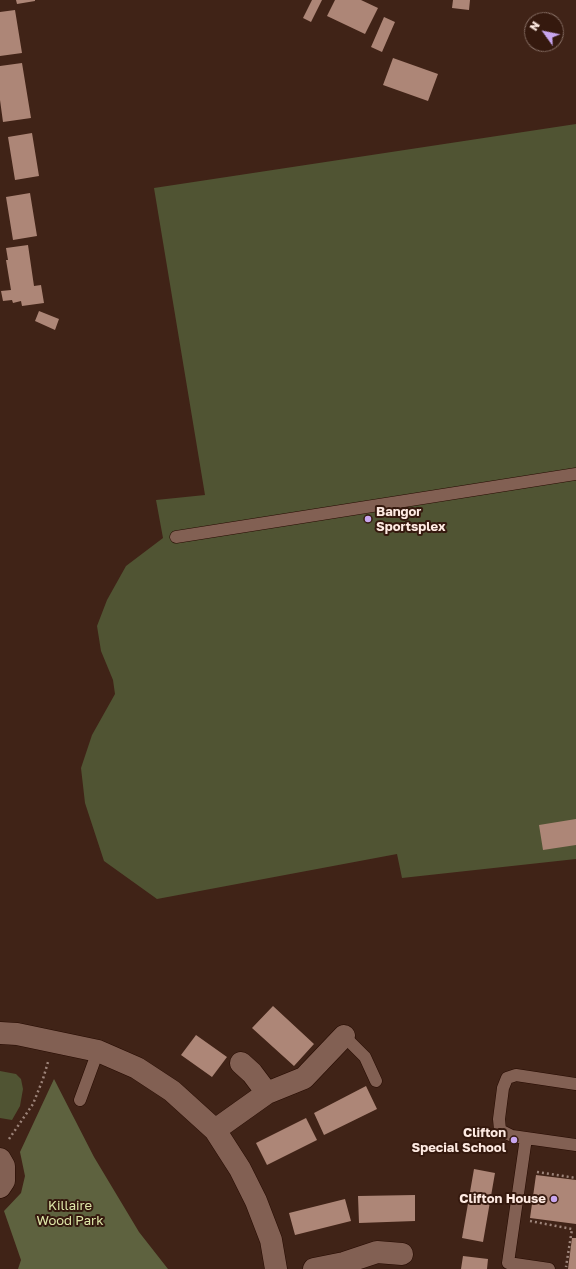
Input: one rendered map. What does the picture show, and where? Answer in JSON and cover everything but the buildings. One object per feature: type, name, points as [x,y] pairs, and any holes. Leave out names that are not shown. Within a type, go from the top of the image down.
[{"type":"street","points":[[0,1033],[17,1034],[98,1051],[137,1068],[172,1091],[215,1130],[240,1169],[256,1201],[271,1240],[276,1269]]},
{"type":"street","points":[[215,1130],[267,1093],[304,1078],[344,1036]]},
{"type":"street","points":[[241,1063],[252,1073],[267,1093]]},
{"type":"street","points":[[0,1187],[4,1181],[4,1150]]},
{"type":"street","points":[[314,1269],[344,1266],[377,1252],[402,1254]]},
{"type":"lane","points":[[176,537],[576,474]]},
{"type":"lane","points":[[344,1036],[365,1057],[376,1081]]},
{"type":"lane","points":[[80,1100],[98,1051]]},
{"type":"lane","points":[[576,1084],[516,1075],[507,1078],[503,1088],[499,1119],[500,1130],[512,1136],[576,1145]]},
{"type":"lane","points":[[526,1138],[508,1263],[549,1269]]},
{"type":"path","points":[[4,1150],[33,1104],[43,1079],[53,1041]]},
{"type":"path","points":[[536,1172],[576,1178]]},
{"type":"path","points":[[530,1214],[529,1221],[572,1229],[566,1269]]},
{"type":"green space","name":"Bangor Sportsplex","points":[[576,124],[576,859],[402,878],[397,854],[157,899],[104,861],[85,803],[81,768],[92,735],[115,694],[113,680],[101,651],[97,626],[107,600],[126,566],[163,538],[156,500],[205,495],[154,188]]},
{"type":"green space","points":[[0,1071],[16,1074],[21,1079],[23,1089],[20,1106],[12,1120],[0,1118]]},
{"type":"green space","name":"Killaire Wood Park","points":[[54,1079],[94,1157],[139,1232],[168,1269],[18,1269],[21,1260],[4,1211],[21,1193],[25,1176],[20,1152]]},
{"type":"place","name":"Bangor Sportsplex","points":[[368,519]]},
{"type":"place","name":"Clifton Special School","points":[[514,1140]]},
{"type":"place","name":"Clifton House","points":[[554,1199]]}]
